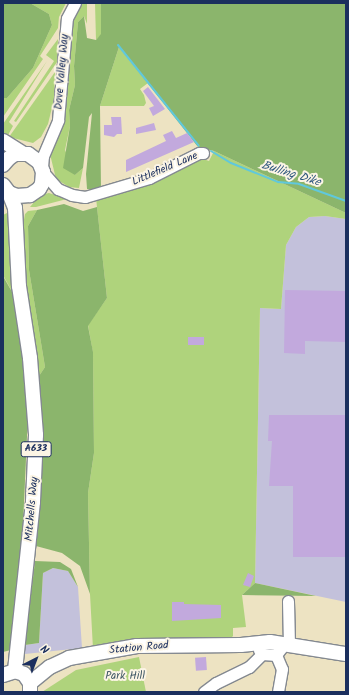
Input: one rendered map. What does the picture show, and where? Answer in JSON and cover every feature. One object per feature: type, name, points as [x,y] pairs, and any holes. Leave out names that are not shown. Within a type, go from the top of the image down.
[{"type":"main road","points":[[3,141],[35,158],[43,169],[42,184],[37,191],[21,197],[6,189]]},
{"type":"main road","points":[[3,164],[9,158],[25,154]]},
{"type":"main road","name":"Mitchells Way","points":[[6,189],[15,208],[20,286],[31,373],[36,442],[33,502],[9,673]]},
{"type":"main road","name":"Mitchells Way","points":[[17,227],[23,208],[37,191]]},
{"type":"main road","name":"Station Road","points":[[9,673],[24,674],[30,687],[58,663],[91,654],[128,648],[260,649],[270,642],[282,648],[346,654]]},
{"type":"street","name":"Dove Valley Way","points":[[43,169],[48,141],[58,120],[67,18],[75,3]]},
{"type":"street","points":[[25,154],[48,141]]},
{"type":"street","name":"Littlefield Lane","points":[[37,191],[58,189],[72,195],[94,195],[149,178],[199,153],[203,153]]},
{"type":"street","points":[[43,169],[58,189]]},
{"type":"street","points":[[278,692],[282,669],[282,648],[288,601]]},
{"type":"street","points":[[204,692],[216,683],[249,667],[260,649]]},
{"type":"shaded area","points":[[325,216],[346,219],[346,602],[255,583],[260,308],[281,309],[286,245],[296,227],[309,217]]},
{"type":"shaded area","points":[[53,568],[68,571],[78,587],[82,648],[25,654],[25,645],[39,643],[43,573]]},
{"type":"green space","points":[[3,3],[30,3],[49,14],[52,25],[33,68],[7,98],[3,98]]},
{"type":"green space","points":[[30,3],[66,3],[59,17],[58,28],[40,56],[43,59],[3,117],[3,98],[7,98],[33,68],[52,25],[49,14]]},
{"type":"green space","points":[[82,3],[87,3],[87,24],[84,16],[78,22],[74,66],[75,85],[69,110],[70,126],[65,150],[75,175],[83,168],[79,188],[69,187],[56,179],[49,150],[59,135],[65,109],[69,37],[73,16]]},
{"type":"green space","points":[[95,3],[101,3],[101,35],[96,40]]},
{"type":"green space","points":[[101,3],[346,3],[346,213],[214,151],[198,147],[119,47],[100,106],[101,190],[87,189],[86,174],[92,113],[89,117],[83,168],[75,175],[63,168],[70,126],[69,110],[75,85],[74,66],[78,22],[84,16],[87,38],[96,40],[101,34]]},
{"type":"green space","points":[[58,39],[57,62],[16,122],[14,121],[54,61],[46,55]]},
{"type":"green space","points":[[119,47],[148,83],[140,89],[144,95],[146,103],[144,106],[100,106]]},
{"type":"green space","points":[[47,61],[9,122],[13,126],[7,137],[4,135],[3,124]]},
{"type":"green space","points":[[55,72],[54,99],[48,124],[41,137],[33,143],[9,137]]},
{"type":"green space","points":[[214,151],[346,213],[346,219],[325,216],[309,217],[296,227],[286,245],[281,309],[260,308],[255,583],[242,595],[246,627],[233,628],[233,636],[230,639],[93,649],[90,594],[88,493],[94,453],[93,353],[88,325],[107,298],[96,198],[200,158],[209,161]]},
{"type":"green space","points":[[49,193],[67,199],[36,207],[30,207],[40,195]]},
{"type":"green space","points":[[64,204],[83,211],[97,207],[107,298],[88,326],[93,352],[94,453],[88,493],[90,594],[80,566],[62,553],[36,546],[39,407],[37,379],[45,367],[29,270],[28,226],[37,210]]},
{"type":"green space","points":[[37,210],[28,226],[29,270],[45,367],[37,379],[27,296],[22,231],[25,214],[28,211]]},
{"type":"green space","points":[[11,211],[16,299],[3,275],[3,215]]},
{"type":"green space","points":[[3,276],[16,299],[29,393],[23,525],[11,650],[3,652]]},
{"type":"green space","points":[[35,561],[60,562],[71,569],[78,587],[68,571],[53,568],[43,573],[39,643],[25,645]]},
{"type":"green space","points":[[255,583],[316,596],[242,595]]},
{"type":"green space","name":"Park Hill","points":[[139,657],[146,692],[42,692],[76,670]]},
{"type":"building","points":[[148,87],[165,109],[153,116],[149,108],[154,106],[143,91]]},
{"type":"building","points":[[111,117],[121,117],[122,134],[117,134],[114,137],[104,135],[104,125],[112,125]]},
{"type":"building","points":[[154,123],[156,130],[136,134],[136,128]]},
{"type":"building","points":[[172,131],[176,138],[187,133],[194,142],[126,172],[126,160],[166,141],[163,135]]},
{"type":"building","points":[[285,290],[346,291],[346,342],[305,341],[305,354],[284,353]]},
{"type":"building","points":[[188,337],[204,337],[204,345],[188,345]]},
{"type":"building","points":[[269,415],[346,415],[346,557],[293,557],[293,486],[269,486],[272,441],[268,441]]},
{"type":"building","points":[[248,573],[254,576],[250,587],[243,585]]},
{"type":"building","points":[[172,602],[184,602],[184,604],[221,605],[221,618],[172,621]]},
{"type":"building","points":[[206,657],[207,670],[196,671],[195,658]]},
{"type":"waterway","name":"Bulling Dike","points":[[118,45],[199,146]]},
{"type":"waterway","name":"Bulling Dike","points":[[211,151],[231,163],[278,182],[299,184],[346,201]]}]
